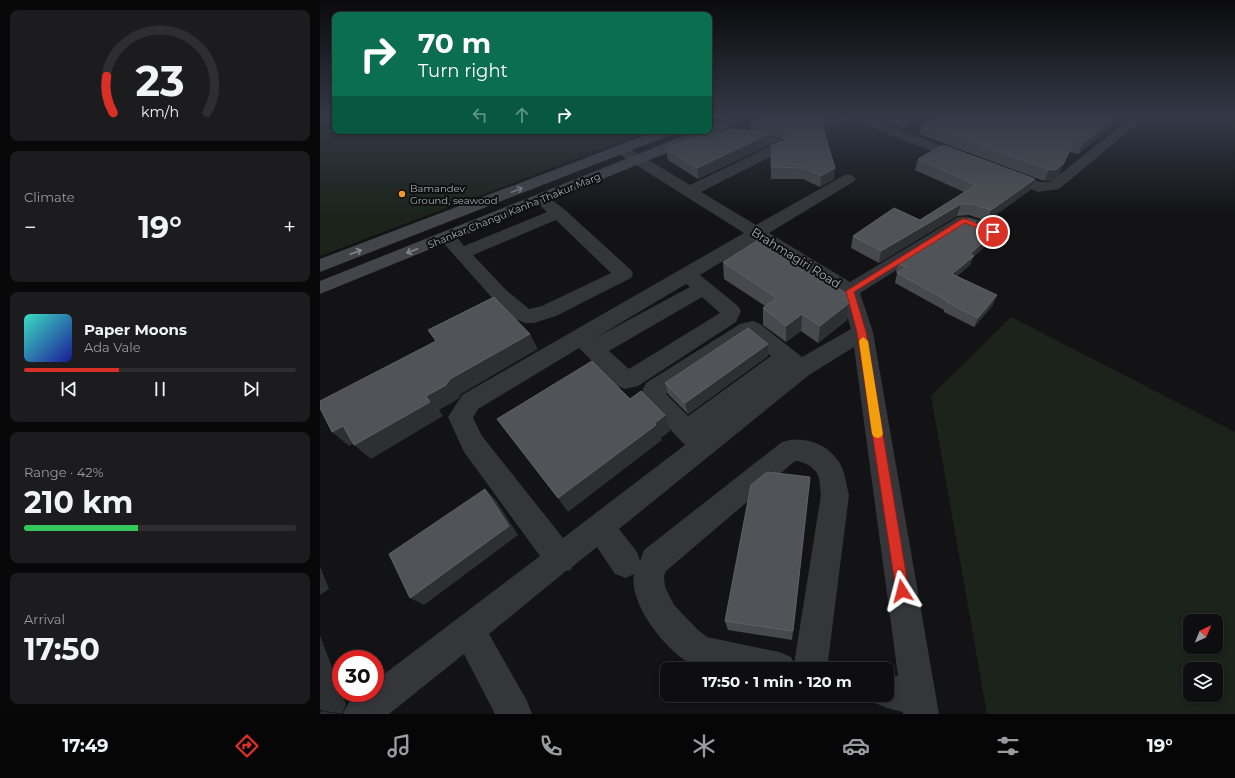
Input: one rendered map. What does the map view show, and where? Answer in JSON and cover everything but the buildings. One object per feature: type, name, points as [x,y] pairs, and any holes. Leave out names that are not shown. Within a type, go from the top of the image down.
[{"type":"street","name":"Shankar Changu Kanha Thakur Marg","points":[[320,266],[644,149]]},
{"type":"street","points":[[690,191],[776,149]]},
{"type":"street","points":[[946,149],[975,163]]},
{"type":"street","points":[[989,168],[1038,187],[1054,186],[1100,149]]},
{"type":"street","name":"Shankar Changu Kanha Thakur Marg","points":[[320,288],[541,199],[630,155]]},
{"type":"street","name":"Brahmagiri Road","points":[[630,155],[850,291],[862,332],[920,706]]},
{"type":"street","points":[[560,559],[473,444],[460,417],[470,402],[588,343],[695,281],[756,233],[848,179]]},
{"type":"street","points":[[541,199],[648,297]]},
{"type":"street","points":[[462,253],[558,213]]},
{"type":"street","points":[[850,291],[964,221],[993,232]]},
{"type":"street","points":[[447,237],[502,299],[524,316],[536,316],[549,311],[624,274]]},
{"type":"street","points":[[588,343],[648,297],[695,281]]},
{"type":"street","points":[[588,343],[625,380],[630,380],[729,317],[731,311],[728,307],[695,281]]},
{"type":"street","points":[[694,439],[652,395],[654,390],[747,329],[753,329],[793,363]]},
{"type":"street","points":[[361,714],[600,527],[694,439],[793,363],[862,332]]},
{"type":"street","points":[[746,662],[700,652],[685,641],[663,616],[650,590],[649,576],[655,562],[791,450],[805,450],[821,460],[830,470],[835,495],[811,662]]},
{"type":"street","points":[[600,527],[626,563]]},
{"type":"street","points":[[469,630],[514,714]]},
{"type":"street","points":[[894,694],[920,706]]},
{"type":"shaded area","name":"Bamandev Ground, seawood","points":[[320,149],[602,149],[320,256]]},
{"type":"shaded area","points":[[1011,317],[1235,432],[1235,714],[987,714],[931,396]]},
{"type":"slow traffic","points":[[863,341],[878,434]]},
{"type":"place","name":"Bamandev Ground, seawood","points":[[402,194]]},
{"type":"route","points":[[902,591],[862,332],[850,291],[964,221],[993,232]]}]
